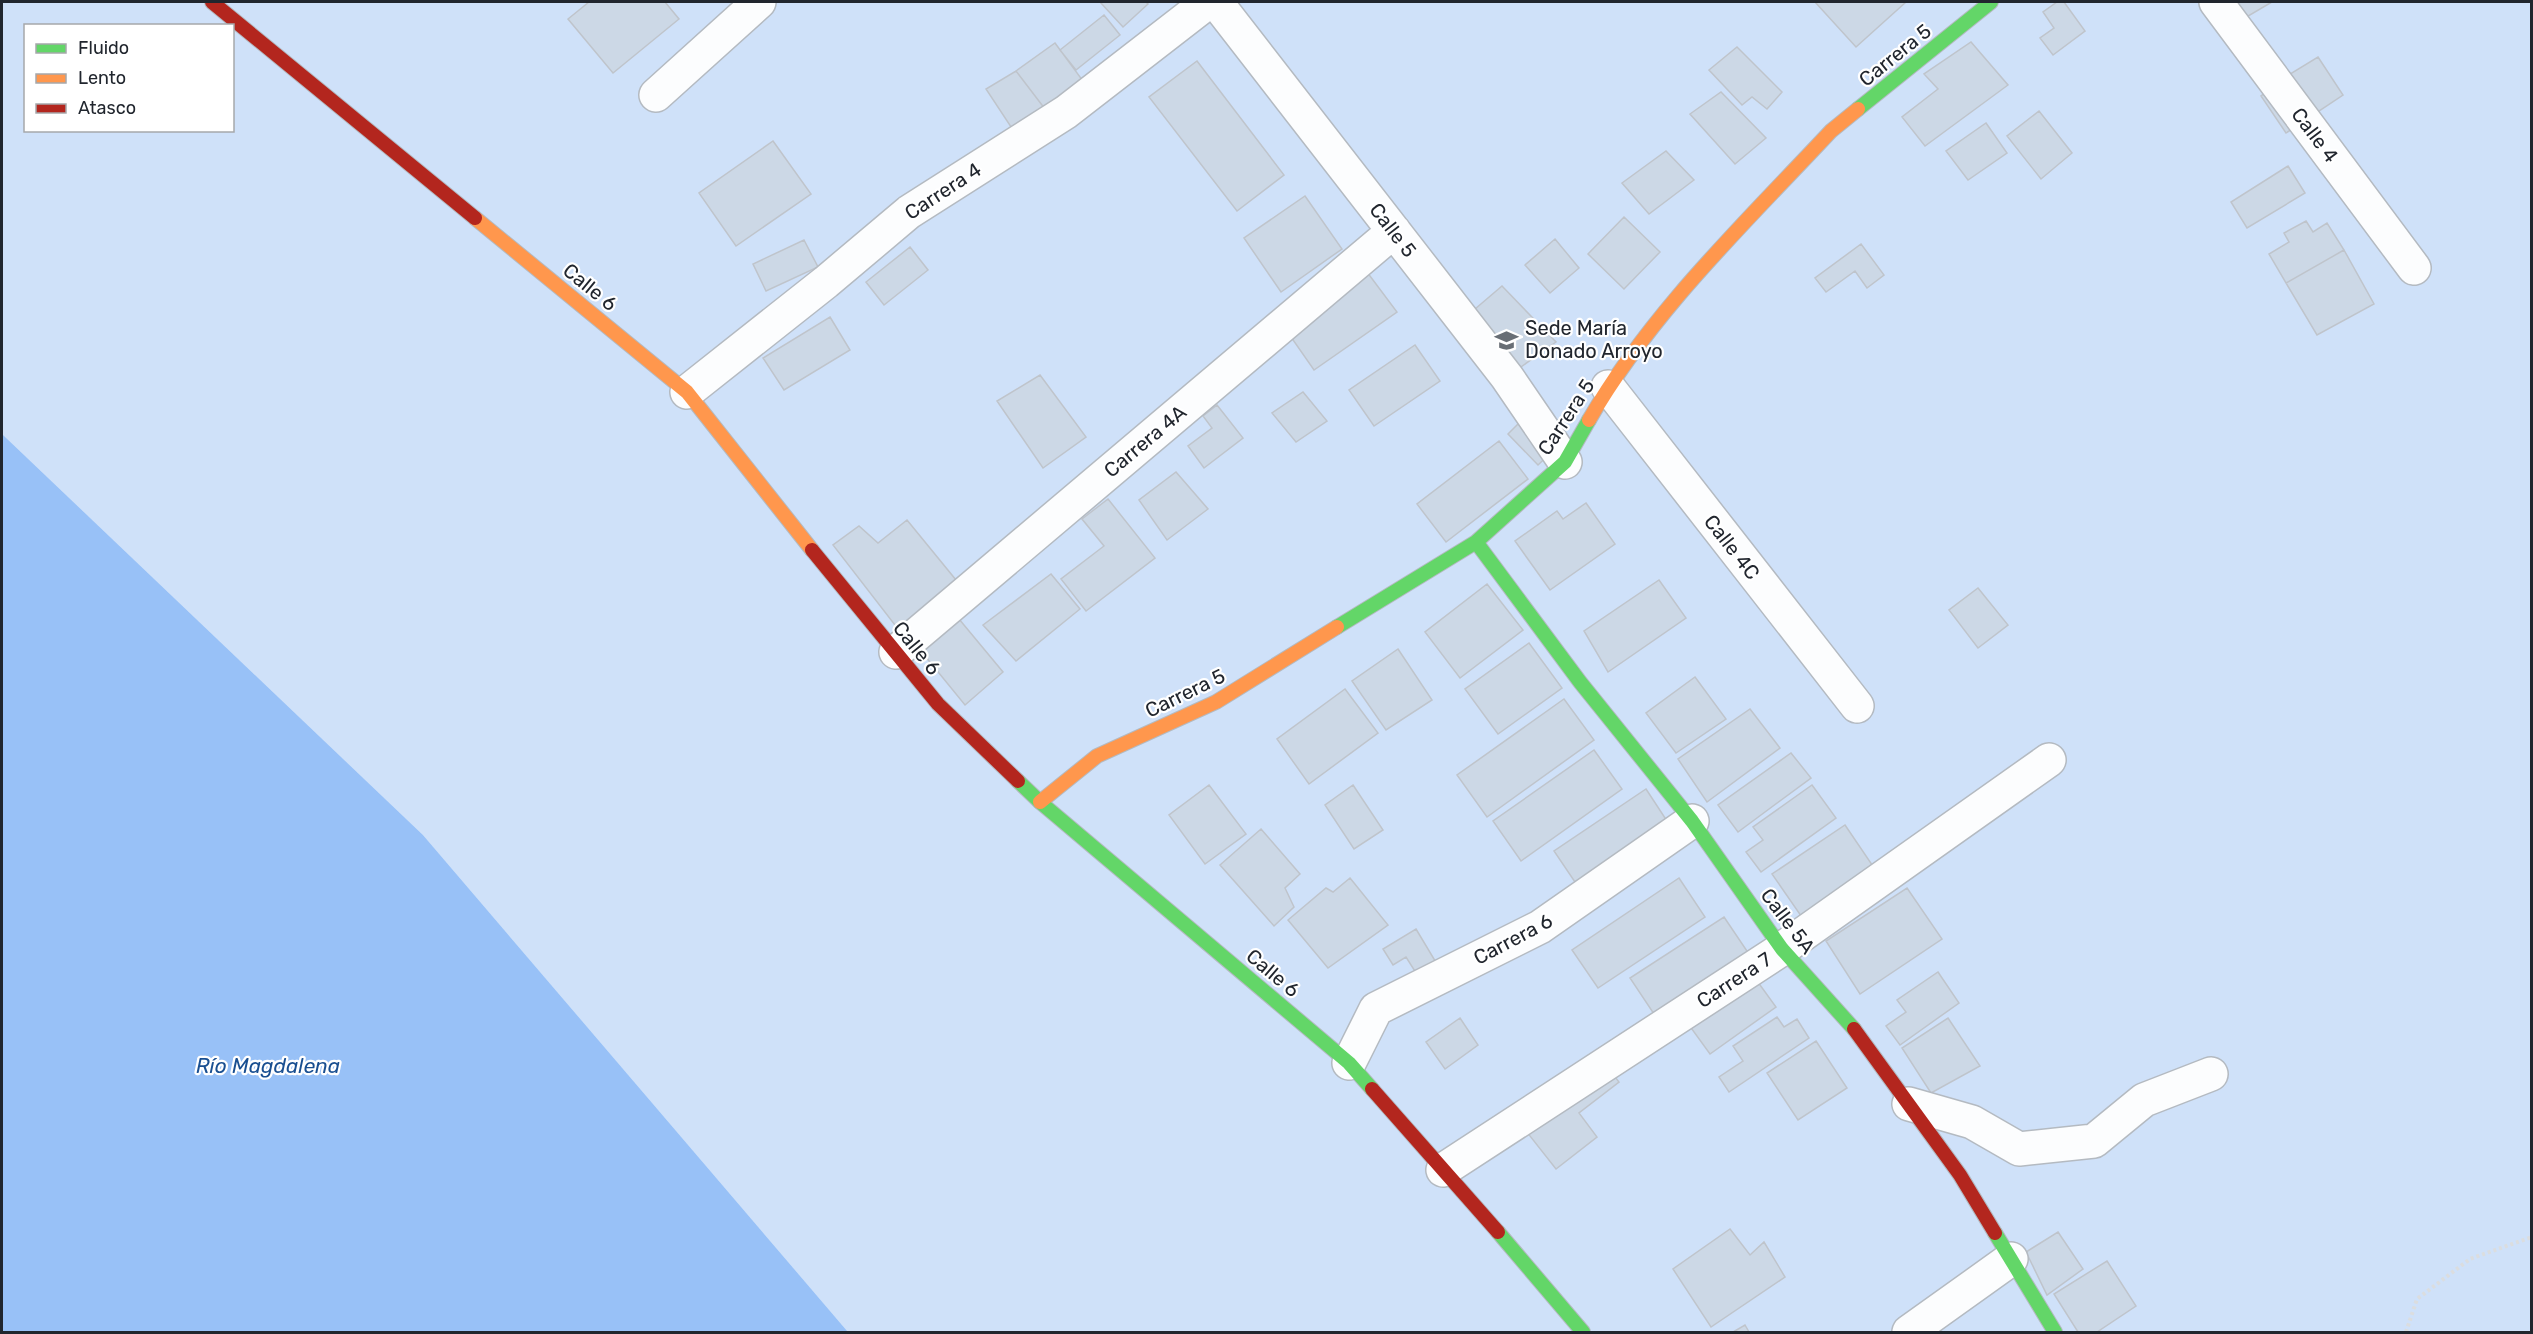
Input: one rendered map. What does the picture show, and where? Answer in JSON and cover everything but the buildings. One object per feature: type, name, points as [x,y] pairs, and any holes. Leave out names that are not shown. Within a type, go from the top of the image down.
[{"type":"street","name":"Calle 6","points":[[212,2],[687,392],[767,495],[938,704],[1040,802],[1349,1064],[1542,1282],[1583,1332]]},
{"type":"street","points":[[656,94],[759,2]]},
{"type":"street","name":"Carrera 4","points":[[687,392],[826,282],[909,212],[1066,111],[1208,2]]},
{"type":"street","name":"Calle 5","points":[[1216,2],[1507,377],[1565,462]]},
{"type":"street","name":"Carrera 5","points":[[1040,802],[1097,756],[1216,702],[1476,542],[1565,462],[1608,387],[1682,292],[1831,131],[1991,2]]},
{"type":"street","name":"Calle 4","points":[[2216,2],[2414,268]]},
{"type":"street","name":"Carrera 4A","points":[[896,652],[1394,231]]},
{"type":"street","name":"Calle 4C","points":[[1608,387],[1857,706]]},
{"type":"street","name":"Calle 5A","points":[[1476,542],[1580,682],[1692,821],[1782,949],[1864,1040],[1960,1175],[2055,1332]]},
{"type":"street","name":"Carrera 7","points":[[1443,1170],[1782,949],[2049,759]]},
{"type":"street","name":"Carrera 6","points":[[1349,1064],[1376,1009],[1540,927],[1692,821]]},
{"type":"street","points":[[1909,1104],[1972,1122],[2019,1149],[2094,1142],[2144,1100],[2211,1074]]},
{"type":"street","points":[[1909,1332],[2011,1259]]},
{"type":"path","points":[[2406,1332],[2416,1299],[2470,1259],[2532,1237]]},
{"type":"shaded area","points":[[2,2],[2531,2],[2531,1332],[848,1332],[423,835],[2,434]]},
{"type":"water","name":"Río Magdalena","points":[[2,434],[423,835],[848,1332],[2,1332]]},
{"type":"traffic: fast","points":[[1858,109],[1991,2]]},
{"type":"traffic: fast","points":[[1337,627],[1476,542],[1565,462],[1589,420]]},
{"type":"traffic: fast","points":[[1476,542],[1580,682],[1692,821],[1782,949],[1854,1029]]},
{"type":"traffic: fast","points":[[1018,781],[1349,1063],[1372,1089]]},
{"type":"traffic: fast","points":[[1498,1232],[1583,1332]]},
{"type":"traffic: fast","points":[[1995,1233],[2055,1332]]},
{"type":"traffic: slow","points":[[1589,420],[1641,342],[1701,269],[1831,131],[1858,109]]},
{"type":"traffic: slow","points":[[475,218],[687,392],[812,550]]},
{"type":"traffic: slow","points":[[1040,802],[1097,756],[1216,702],[1337,627]]},
{"type":"traffic: jam","points":[[212,2],[475,218]]},
{"type":"traffic: jam","points":[[812,550],[938,704],[1018,781]]},
{"type":"traffic: jam","points":[[1854,1029],[1960,1175],[1995,1233]]},
{"type":"traffic: jam","points":[[1372,1089],[1498,1232]]},
{"type":"place","name":"Sede María Donado Arroyo","points":[[1507,340]]}]
